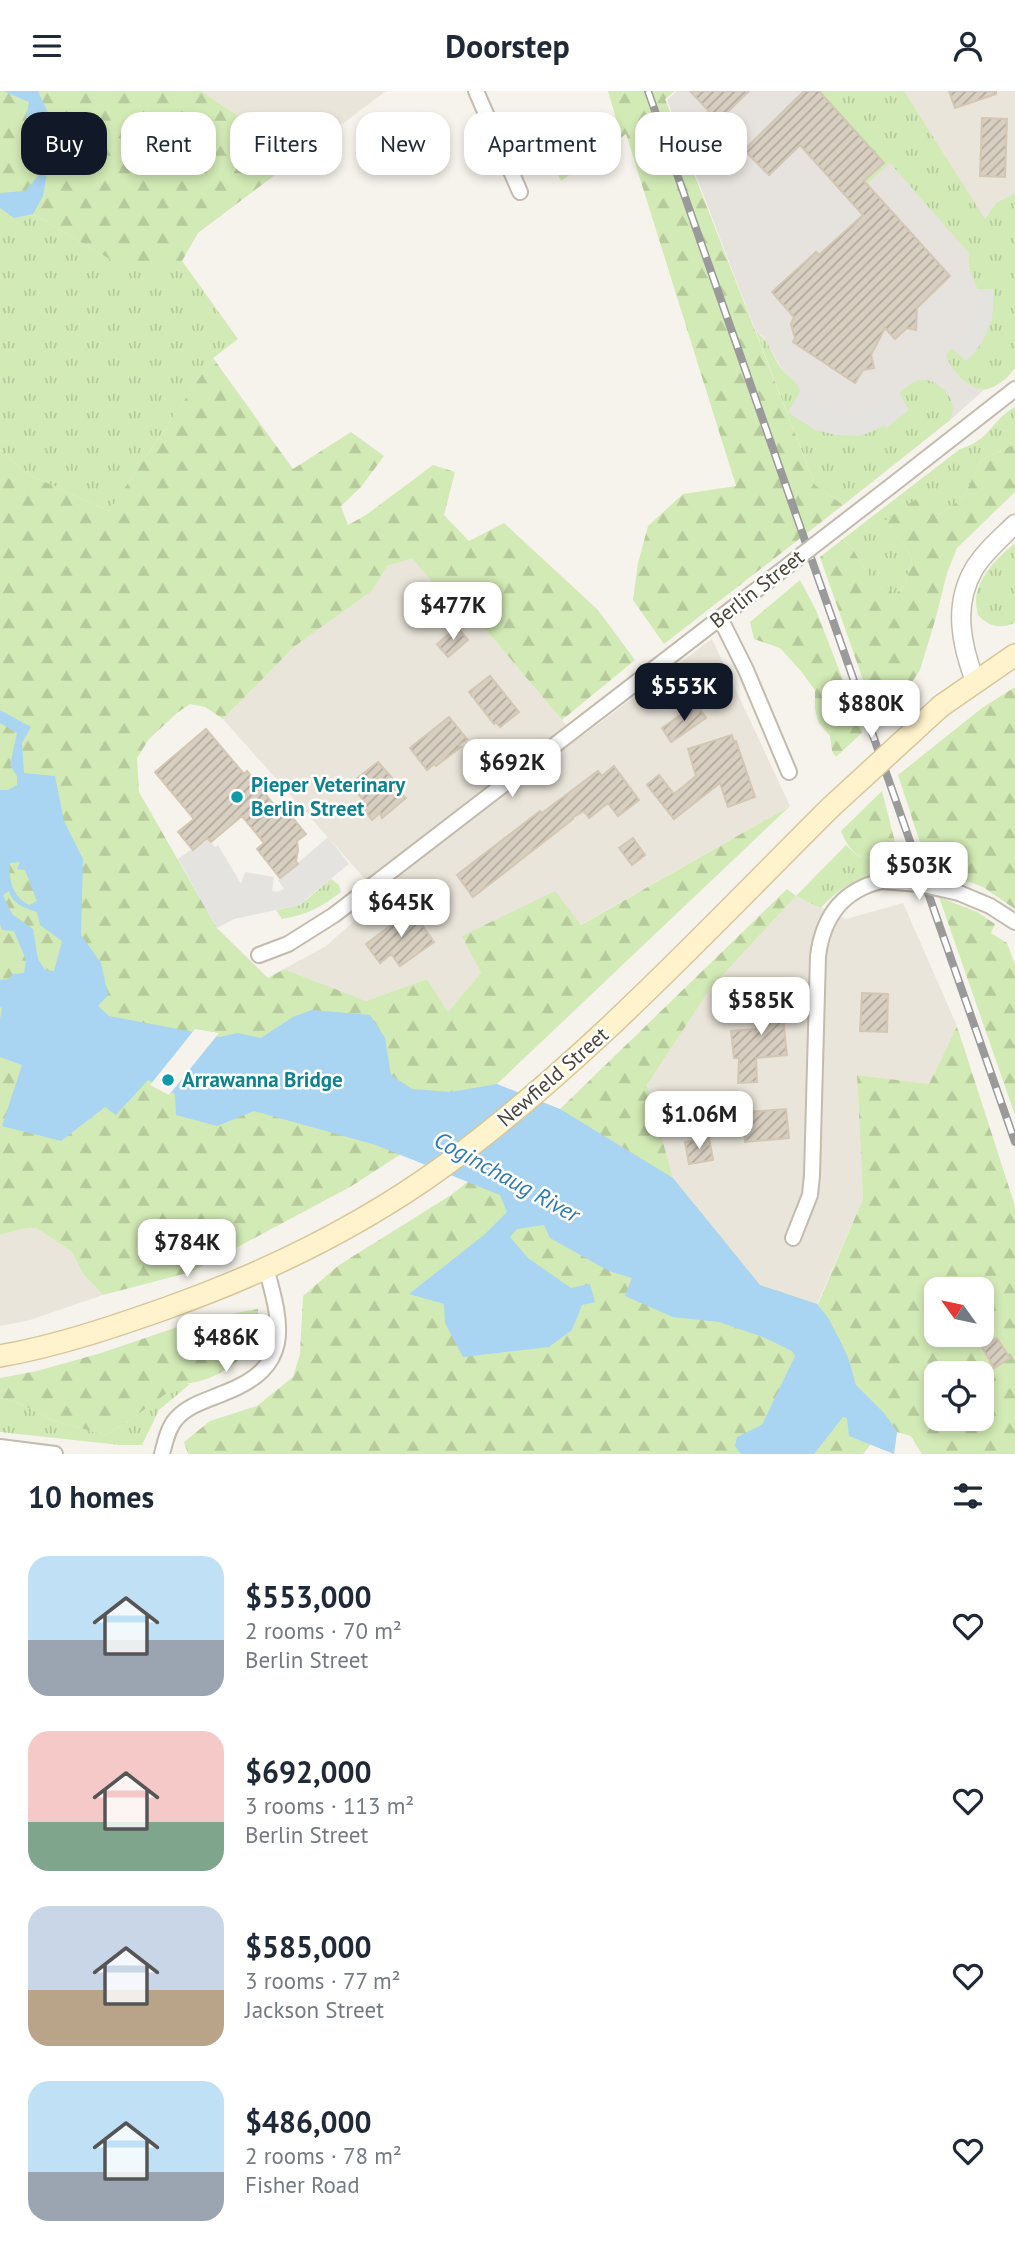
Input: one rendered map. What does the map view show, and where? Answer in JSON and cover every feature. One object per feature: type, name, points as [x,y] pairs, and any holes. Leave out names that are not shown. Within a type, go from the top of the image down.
[{"type":"main road","name":"Newfield Street","points":[[0,1356],[69,1340],[129,1322],[266,1268],[376,1210],[442,1167],[500,1123],[602,1035],[831,807],[941,706],[1015,655]]},
{"type":"street","points":[[477,91],[520,192]]},
{"type":"street","name":"Berlin Street","points":[[259,955],[288,944],[334,915],[1015,389]]},
{"type":"street","points":[[975,681],[966,657],[962,635],[960,615],[965,592],[974,569],[1015,524]]},
{"type":"street","points":[[720,618],[746,670],[789,772]]},
{"type":"street","points":[[793,1238],[810,1195],[818,956],[822,932],[832,914],[845,899],[863,886],[881,881],[919,884],[959,893],[1015,922]]},
{"type":"street","points":[[162,1454],[171,1427],[183,1413],[198,1403],[242,1386],[257,1377],[270,1363],[277,1346],[279,1324],[266,1268]]},
{"type":"street","points":[[0,1447],[55,1454]]},
{"type":"shaded area","points":[[201,91],[386,91],[342,124],[342,112],[232,112]]},
{"type":"shaded area","points":[[677,91],[904,91],[985,219],[996,203],[1015,193],[1015,368],[1007,378],[984,390],[843,505],[788,412],[797,384],[783,371],[763,336],[756,332],[696,175],[747,175],[747,112],[672,112],[667,100]]},
{"type":"shaded area","points":[[904,91],[1015,91],[1015,193],[996,203],[985,219]]},
{"type":"shaded area","points":[[978,289],[994,289],[992,321],[981,344],[966,361],[952,348],[971,326]]},
{"type":"shaded area","points":[[800,390],[836,412],[871,411],[894,396],[905,409],[871,432],[859,436],[837,435],[815,430],[788,412]]},
{"type":"shaded area","points":[[412,557],[455,608],[476,618],[578,739],[712,639],[790,806],[580,925],[463,936],[481,973],[448,1013],[427,979],[366,1001],[284,969],[326,946],[381,897],[223,719],[295,646],[372,591],[387,566]]},
{"type":"shaded area","points":[[328,837],[349,864],[299,905],[234,919],[217,928],[178,859],[207,838],[215,847],[218,845],[241,884],[245,872],[274,877],[272,891],[277,892],[284,889],[278,880]]},
{"type":"shaded area","points":[[796,896],[846,919],[903,903],[957,1026],[929,1084],[857,1075],[863,1199],[817,1304],[760,1285],[673,1178],[647,1085],[710,989]]},
{"type":"shaded area","points":[[36,1228],[72,1252],[83,1274],[103,1295],[30,1320],[0,1326],[0,1235]]},
{"type":"green space","points":[[0,91],[201,91],[232,112],[230,112],[230,175],[275,175],[198,233],[182,261],[113,261],[33,214],[14,218],[0,208]]},
{"type":"green space","points":[[608,91],[675,91],[665,99],[670,112],[635,112],[635,163],[626,134],[621,138],[621,112],[614,112]]},
{"type":"green space","points":[[819,91],[904,91],[985,219],[996,203],[1015,193],[1015,368],[997,385],[984,389],[970,385],[955,371],[946,355],[952,348],[966,361],[980,345],[990,320],[994,289],[978,289],[969,267],[969,253],[890,163],[849,201],[847,197],[884,162]]},
{"type":"green space","points":[[558,175],[569,175],[561,181]]},
{"type":"green space","points":[[639,175],[695,175],[815,485],[843,505],[664,644],[633,600],[638,563],[648,526],[683,494],[736,486]]},
{"type":"green space","points":[[0,208],[14,218],[33,214],[113,261],[182,261],[238,339],[213,358],[109,511],[23,472],[0,449]]},
{"type":"green space","points":[[756,332],[765,340],[780,367],[799,387],[800,394],[788,412],[811,426],[846,435],[871,431],[884,425],[886,428],[909,410],[899,393],[919,380],[934,382],[947,393],[953,409],[950,420],[843,505],[815,485]]},
{"type":"green space","points":[[213,358],[293,469],[351,432],[384,456],[361,487],[341,506],[348,525],[366,515],[433,465],[455,472],[444,515],[469,541],[504,523],[598,610],[635,660],[562,720],[476,618],[455,608],[412,558],[387,566],[372,591],[295,646],[223,719],[205,707],[190,704],[177,713],[149,739],[137,758],[139,792],[217,928],[268,978],[284,969],[366,1001],[427,979],[448,1012],[481,973],[462,936],[555,891],[581,925],[790,806],[497,1084],[443,1127],[350,1187],[191,1272],[103,1295],[83,1274],[72,1252],[36,1228],[0,1235],[0,449],[23,472],[109,511]]},
{"type":"green space","points":[[1015,407],[1015,444],[981,460],[963,498],[938,515],[881,524],[904,544],[912,559],[905,584],[894,596],[868,574],[843,539],[960,449],[985,435]]},
{"type":"green space","points":[[1015,444],[1015,492],[957,548],[947,573],[920,670],[902,697],[877,720],[820,557],[843,539],[868,574],[895,595],[905,584],[912,559],[904,544],[880,524],[922,495],[938,515],[963,498],[981,460]]},
{"type":"green space","points":[[1015,543],[1015,623],[995,626],[978,615],[977,593],[985,574]]},
{"type":"green space","points":[[800,580],[816,610],[863,732],[836,757],[832,751],[830,736],[819,723],[815,710],[815,690],[780,648],[754,639],[750,622]]},
{"type":"green space","points":[[1015,687],[1015,909],[983,887],[928,867],[898,775],[982,708]]},
{"type":"green space","points":[[882,791],[900,862],[894,872],[862,858],[850,847],[841,831]]},
{"type":"green space","points":[[846,845],[858,856],[894,872],[854,882],[837,892],[821,908],[796,896]]},
{"type":"green space","points":[[331,879],[339,885],[341,892],[313,910],[282,919],[276,910],[300,905]]},
{"type":"green space","points":[[787,889],[796,896],[710,989],[647,1085],[673,1178],[760,1285],[818,1304],[863,1199],[857,1075],[929,1084],[957,1026],[1015,1206],[1015,1454],[922,1454],[911,1436],[897,1432],[894,1454],[871,1444],[863,1454],[188,1454],[184,1442],[210,1421],[257,1406],[293,1377],[300,1354],[303,1296],[339,1265],[451,1195],[560,1109]]},
{"type":"green space","points":[[939,897],[977,912],[995,924],[991,933],[1007,943],[1015,965],[1015,1115]]},
{"type":"green space","points":[[258,1309],[259,1326],[255,1338],[240,1359],[217,1375],[179,1384],[106,1435],[55,1421],[16,1402],[0,1398],[0,1378],[101,1353],[198,1320]]},
{"type":"green space","points":[[179,1383],[190,1384],[159,1410],[142,1445],[0,1432],[0,1398],[16,1402],[55,1421],[106,1435]]},
{"type":"water","points":[[3,91],[38,91],[48,112],[27,112],[29,102]]},
{"type":"water","points":[[39,175],[47,175],[43,196],[33,214],[14,218],[0,208],[0,193],[25,191]]},
{"type":"water","name":"Coginchaug River","points":[[0,710],[31,727],[22,743],[24,773],[55,776],[64,821],[83,859],[81,935],[101,963],[108,995],[98,1006],[109,1016],[220,1037],[237,1033],[261,1038],[293,1017],[312,1010],[370,1015],[385,1038],[391,1075],[412,1089],[451,1092],[497,1084],[560,1109],[673,1178],[760,1285],[817,1304],[829,1319],[848,1357],[856,1385],[884,1413],[897,1431],[894,1454],[849,1436],[847,1418],[843,1417],[814,1454],[741,1454],[735,1446],[737,1437],[762,1425],[795,1356],[792,1351],[763,1337],[719,1322],[673,1317],[625,1296],[632,1278],[609,1271],[550,1238],[544,1225],[517,1229],[510,1237],[528,1258],[571,1288],[590,1284],[595,1302],[582,1305],[572,1330],[549,1347],[463,1357],[445,1323],[444,1304],[409,1294],[484,1235],[507,1212],[500,1195],[376,1145],[254,1111],[217,1126],[176,1115],[175,1094],[148,1080],[116,1115],[105,1107],[61,1141],[2,1126],[22,1065],[0,1057],[0,980],[9,979],[13,974],[24,973],[26,960],[14,931],[2,930],[0,924],[0,790],[8,790],[17,785],[17,776],[10,765],[17,733],[0,723]],"holes":[[[20,862],[17,869],[25,870],[37,901],[29,905],[15,893],[11,882],[10,863]],[[9,891],[16,902],[37,912],[40,925],[62,941],[54,971],[45,970],[38,959],[33,929],[12,914],[3,895]]]},
{"type":"pier","points":[[195,1029],[219,1033],[169,1095],[150,1085]]},
{"type":"building","points":[[690,91],[749,91],[727,112],[710,112]]},
{"type":"building","points":[[804,91],[819,91],[884,163],[864,181],[950,276],[917,308],[916,330],[907,328],[895,339],[885,328],[871,355],[874,368],[863,370],[855,383],[793,342],[795,338],[791,324],[794,317],[772,292],[816,252],[819,255],[863,215],[800,145],[769,175],[747,153],[747,147]]},
{"type":"building","points":[[949,91],[996,91],[996,94],[955,108]]},
{"type":"building","points":[[982,118],[1007,119],[1005,177],[980,176]]},
{"type":"building","points":[[457,627],[468,640],[448,657],[437,644]]},
{"type":"building","points":[[490,676],[519,712],[500,727],[496,722],[494,724],[469,692]]},
{"type":"building","points":[[698,706],[706,718],[671,742],[662,728],[692,707],[694,709]]},
{"type":"building","points":[[449,717],[467,739],[459,745],[461,747],[427,770],[410,748]]},
{"type":"building","name":"Pieper Veterinary Berlin Street","points":[[206,729],[244,774],[247,771],[279,811],[284,807],[306,834],[297,841],[298,864],[280,878],[257,849],[264,843],[242,816],[211,842],[207,838],[193,850],[178,832],[194,819],[155,772]]},
{"type":"building","points":[[732,735],[755,797],[728,807],[720,783],[674,819],[647,785],[659,775],[674,794],[696,776],[688,749]]},
{"type":"building","points":[[378,762],[402,789],[399,791],[406,798],[382,818],[380,813],[372,820],[359,804],[364,801],[350,784]]},
{"type":"building","points":[[614,766],[639,800],[618,816],[608,803],[589,818],[584,811],[573,817],[473,897],[457,875],[540,811],[542,813],[598,771],[602,776]]},
{"type":"building","points":[[633,838],[645,855],[632,865],[619,848]]},
{"type":"building","points":[[409,906],[434,942],[400,966],[391,954],[380,963],[366,944],[394,923],[391,919]]},
{"type":"building","points":[[862,993],[888,994],[887,1032],[860,1031]]},
{"type":"building","points":[[784,994],[786,1017],[783,1017],[787,1055],[756,1058],[757,1082],[738,1083],[739,1058],[734,1058],[731,1031],[756,1029],[753,997]]},
{"type":"building","points":[[786,1109],[789,1138],[745,1142],[743,1123],[750,1123],[749,1112]]},
{"type":"building","points":[[709,1138],[713,1160],[689,1164],[685,1142]]},
{"type":"building","points":[[997,1338],[1010,1358],[994,1368],[994,1361],[990,1361],[982,1347],[994,1347],[994,1340]]},
{"type":"railway","points":[[648,91],[1015,1142]]},
{"type":"place","name":"Pieper Veterinary Berlin Street","points":[[237,797]]},
{"type":"place","name":"Arrawanna Bridge","points":[[168,1080]]}]
